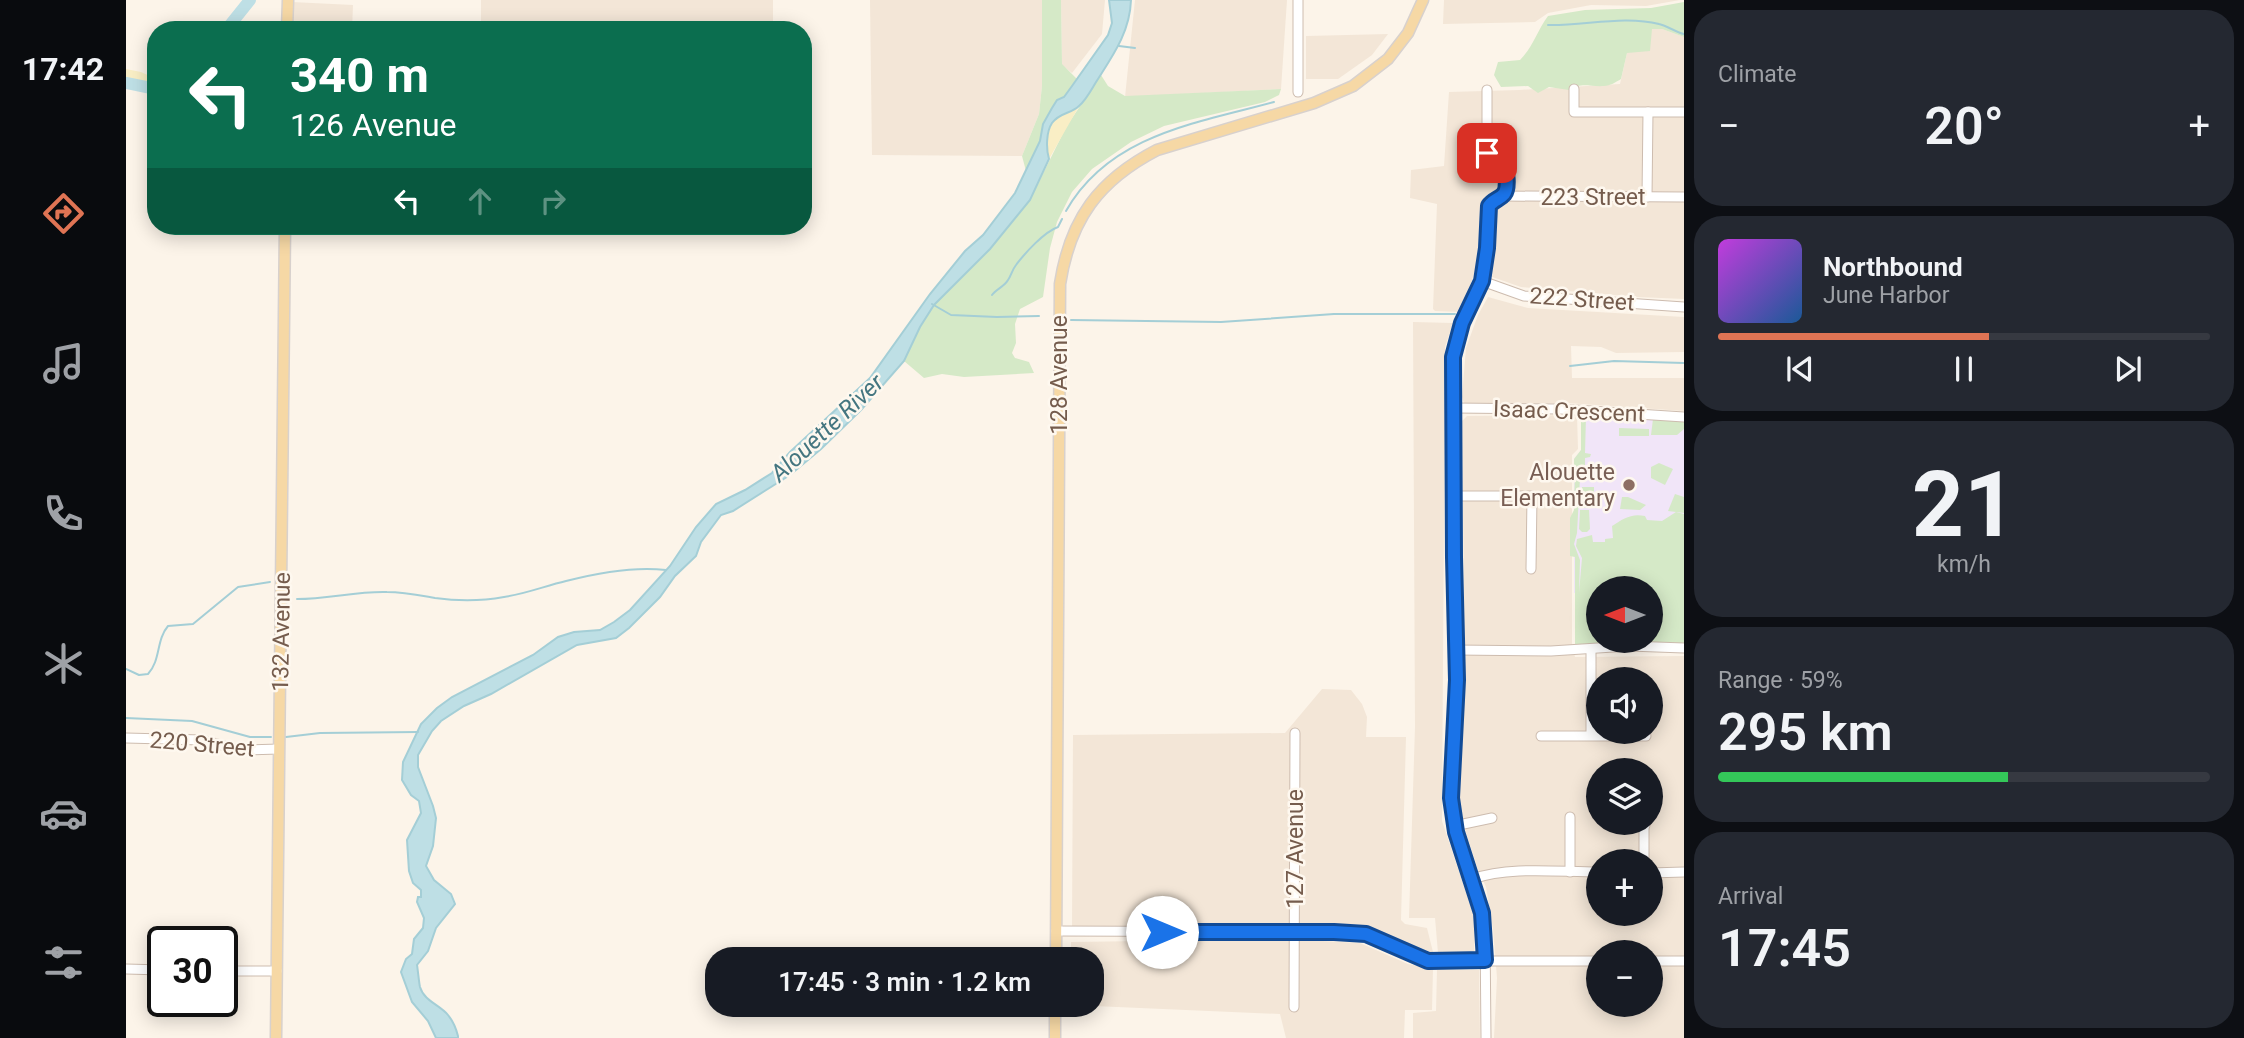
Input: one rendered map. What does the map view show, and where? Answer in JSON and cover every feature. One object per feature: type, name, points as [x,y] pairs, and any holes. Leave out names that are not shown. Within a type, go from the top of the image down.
[{"type":"main road","points":[[287,21],[288,0]]},
{"type":"main road","name":"128 Avenue","points":[[1056,947],[1060,284],[1068,245],[1082,214],[1099,191],[1121,172],[1157,150],[1314,103],[1353,86],[1388,59],[1408,33],[1422,1]]},
{"type":"main road","name":"132 Avenue","points":[[276,1038],[285,235]]},
{"type":"main road","points":[[1055,1017],[1055,1038]]},
{"type":"street","points":[[1298,0],[1298,92]]},
{"type":"street","points":[[1574,89],[1574,112],[1684,112]]},
{"type":"street","points":[[1486,1038],[1482,913],[1454,826],[1451,798],[1457,680],[1453,357],[1462,323],[1482,281],[1487,248],[1488,209],[1506,189],[1505,166],[1502,161],[1488,155],[1486,149],[1487,90]]},
{"type":"street","points":[[1647,197],[1648,112]]},
{"type":"street","name":"223 Street","points":[[1502,196],[1684,197]]},
{"type":"street","name":"222 Street","points":[[1482,281],[1524,296],[1684,307]]},
{"type":"street","name":"Isaac Crescent","points":[[1454,408],[1576,409],[1684,417]]},
{"type":"street","points":[[1454,496],[1532,496],[1531,569]]},
{"type":"street","points":[[1663,647],[1684,648]]},
{"type":"street","points":[[1456,650],[1586,649]]},
{"type":"street","name":"127 Avenue","points":[[1294,1007],[1295,733]]},
{"type":"street","points":[[1541,736],[1586,735]]},
{"type":"street","name":"220 Street","points":[[126,738],[202,740],[240,750],[279,749]]},
{"type":"street","points":[[1570,817],[1570,872]]},
{"type":"street","points":[[1454,826],[1492,818]]},
{"type":"street","points":[[1472,878],[1501,872],[1586,873]]},
{"type":"street","points":[[1663,873],[1684,872]]},
{"type":"street","points":[[1056,931],[1334,932],[1366,934],[1428,961],[1586,961]]},
{"type":"street","points":[[1663,961],[1684,961]]},
{"type":"street","points":[[126,969],[147,970]]},
{"type":"street","points":[[238,971],[277,971]]},
{"type":"shaded area","points":[[481,0],[773,0],[773,21],[481,21]]},
{"type":"shaded area","points":[[870,0],[1042,0],[1042,86],[1039,114],[1022,156],[872,155]]},
{"type":"shaded area","points":[[1061,0],[1105,0],[1102,34],[1072,73],[1062,65]]},
{"type":"shaded area","points":[[1135,0],[1287,0],[1281,89],[1125,97]]},
{"type":"shaded area","points":[[1444,0],[1680,0],[1646,6],[1591,5],[1548,13],[1535,22],[1443,24]]},
{"type":"shaded area","points":[[292,2],[353,5],[352,21],[292,21]]},
{"type":"shaded area","points":[[1652,29],[1662,29],[1684,37],[1684,299],[1521,287],[1475,271],[1461,312],[1435,311],[1437,204],[1410,198],[1411,170],[1444,166],[1449,92],[1620,84],[1627,53]]},
{"type":"shaded area","points":[[1388,34],[1372,55],[1338,79],[1306,79],[1306,36]]},
{"type":"shaded area","points":[[1488,297],[1528,308],[1684,317],[1684,352],[1616,353],[1601,347],[1571,346],[1572,378],[1684,378],[1684,411],[1567,403],[1464,403],[1462,397],[1466,348]]},
{"type":"shaded area","points":[[1413,322],[1453,323],[1445,347],[1442,821],[1475,919],[1474,954],[1438,953],[1435,918],[1409,918],[1415,727]]},
{"type":"shaded area","points":[[1577,415],[1578,449],[1572,455],[1572,643],[1575,657],[1684,656],[1684,1038],[1494,1038],[1497,978],[1493,929],[1486,887],[1458,808],[1465,679],[1462,421],[1467,416]]},
{"type":"shaded area","name":"Alouette Elementary","points":[[1581,415],[1644,417],[1684,422],[1684,594],[1663,590],[1663,576],[1586,576],[1586,593],[1574,593],[1574,459],[1581,450]]},
{"type":"shaded area","points":[[1322,689],[1351,690],[1362,704],[1367,717],[1366,737],[1406,737],[1401,920],[1405,924],[1427,928],[1434,956],[1425,955],[1366,929],[1253,926],[1072,927],[1073,735],[1285,733]]},
{"type":"shaded area","points":[[1286,939],[1360,943],[1408,964],[1433,969],[1432,1010],[1405,1010],[1404,1038],[1286,1038],[1280,1014],[1104,1006],[1104,947],[1071,947],[1071,942]]},
{"type":"shaded area","points":[[1437,970],[1479,970],[1480,1038],[1413,1038],[1413,1013],[1436,1011]]},
{"type":"green space","points":[[1042,0],[1061,0],[1062,64],[1077,79],[1043,124],[1040,141],[1026,171],[1022,156],[1039,114],[1042,86]]},
{"type":"green space","points":[[1684,2],[1684,37],[1662,29],[1652,29],[1650,51],[1627,53],[1621,79],[1611,85],[1582,85],[1569,90],[1549,87],[1538,93],[1528,86],[1501,87],[1494,75],[1498,62],[1520,60],[1548,16],[1585,10],[1651,8]]},
{"type":"green space","points":[[1101,75],[1108,86],[1125,96],[1281,89],[1279,95],[1265,102],[1164,126],[1131,142],[1092,169],[1072,192],[1057,222],[1050,248],[1043,297],[1020,309],[1015,324],[1016,343],[1012,353],[1015,358],[1029,362],[1034,373],[964,377],[942,374],[924,378],[904,361],[920,327],[934,305],[990,249],[1030,200],[1066,127]]},
{"type":"green space","points":[[1581,415],[1586,417],[1585,453],[1591,454],[1585,458],[1585,467],[1574,467],[1574,459],[1581,450]]},
{"type":"green space","points":[[1655,418],[1684,422],[1684,429],[1677,435],[1651,435]]},
{"type":"green space","points":[[1619,428],[1649,429],[1649,436],[1619,436]]},
{"type":"green space","points":[[1659,463],[1673,469],[1665,485],[1651,478],[1651,467]]},
{"type":"green space","points":[[1575,468],[1583,468],[1574,544],[1580,560],[1579,593],[1582,558],[1576,546],[1577,539],[1592,535],[1593,542],[1605,542],[1605,539],[1613,538],[1612,526],[1631,516],[1640,515],[1647,520],[1662,521],[1676,512],[1684,514],[1684,644],[1663,644],[1663,576],[1586,576],[1586,646],[1575,646],[1575,557],[1570,556],[1570,518],[1574,510]]},
{"type":"green space","points":[[1582,487],[1594,487],[1594,508],[1582,508]]},
{"type":"green space","points":[[1675,494],[1684,497],[1684,513],[1668,511]]},
{"type":"green space","points":[[1622,497],[1646,505],[1640,510],[1620,509]]},
{"type":"green space","points":[[1580,510],[1589,510],[1590,529],[1587,532],[1579,529]]},
{"type":"sand","points":[[126,69],[147,75],[147,84],[126,80]]},
{"type":"sand","points":[[1078,108],[1049,159],[1047,141],[1052,123],[1060,114]]},
{"type":"water","name":"Alouette River","points":[[1109,0],[1131,0],[1128,22],[1115,51],[1084,100],[1076,109],[1058,117],[1052,123],[1047,141],[1049,159],[1030,200],[990,249],[934,305],[904,361],[861,410],[790,475],[733,511],[721,515],[701,542],[696,556],[675,576],[660,597],[616,638],[577,645],[491,694],[464,706],[441,721],[432,731],[418,755],[418,767],[436,818],[433,846],[426,866],[434,880],[451,894],[455,904],[436,928],[428,951],[417,965],[422,992],[448,1015],[458,1036],[436,1038],[428,1021],[412,1002],[401,972],[406,959],[412,954],[414,939],[423,928],[424,918],[417,902],[418,897],[421,897],[421,890],[413,883],[409,871],[407,840],[421,813],[419,801],[411,795],[402,780],[403,762],[421,724],[452,697],[533,655],[558,637],[574,632],[600,630],[630,610],[670,566],[696,527],[716,504],[772,473],[790,452],[870,378],[930,294],[965,251],[983,235],[1015,193],[1040,141],[1043,124],[1052,108],[1057,100],[1064,97],[1108,35],[1112,23]]},
{"type":"waterway","points":[[233,21],[250,0]]},
{"type":"waterway","points":[[1548,25],[1632,20],[1659,24],[1684,34]]},
{"type":"waterway","points":[[1119,46],[1135,48]]},
{"type":"waterway","points":[[126,83],[147,87]]},
{"type":"waterway","points":[[1066,211],[1084,185],[1106,165],[1130,149],[1185,126],[1274,102]]},
{"type":"waterway","points":[[992,295],[1006,282],[1030,249],[1058,227],[1062,219]]},
{"type":"waterway","points":[[932,304],[951,315],[1039,316]]},
{"type":"waterway","points":[[1071,320],[1221,322],[1334,314],[1455,314]]},
{"type":"waterway","points":[[1570,366],[1614,361],[1684,363]]},
{"type":"waterway","points":[[297,599],[387,592],[452,600],[487,599],[520,594],[603,573],[641,569],[666,570]]},
{"type":"waterway","points":[[126,669],[139,675],[148,674],[155,663],[168,626],[193,624],[238,587],[270,582]]},
{"type":"waterway","points":[[126,718],[192,721],[250,737],[271,737]]},
{"type":"waterway","points":[[286,737],[320,733],[418,732]]},
{"type":"place","name":"Alouette Elementary","points":[[1629,485]]},
{"type":"route","points":[[1162,932],[1366,934],[1428,961],[1485,960],[1482,913],[1456,832],[1451,798],[1457,680],[1453,357],[1462,323],[1482,281],[1489,206],[1502,196],[1506,189],[1504,163],[1487,153]]}]
